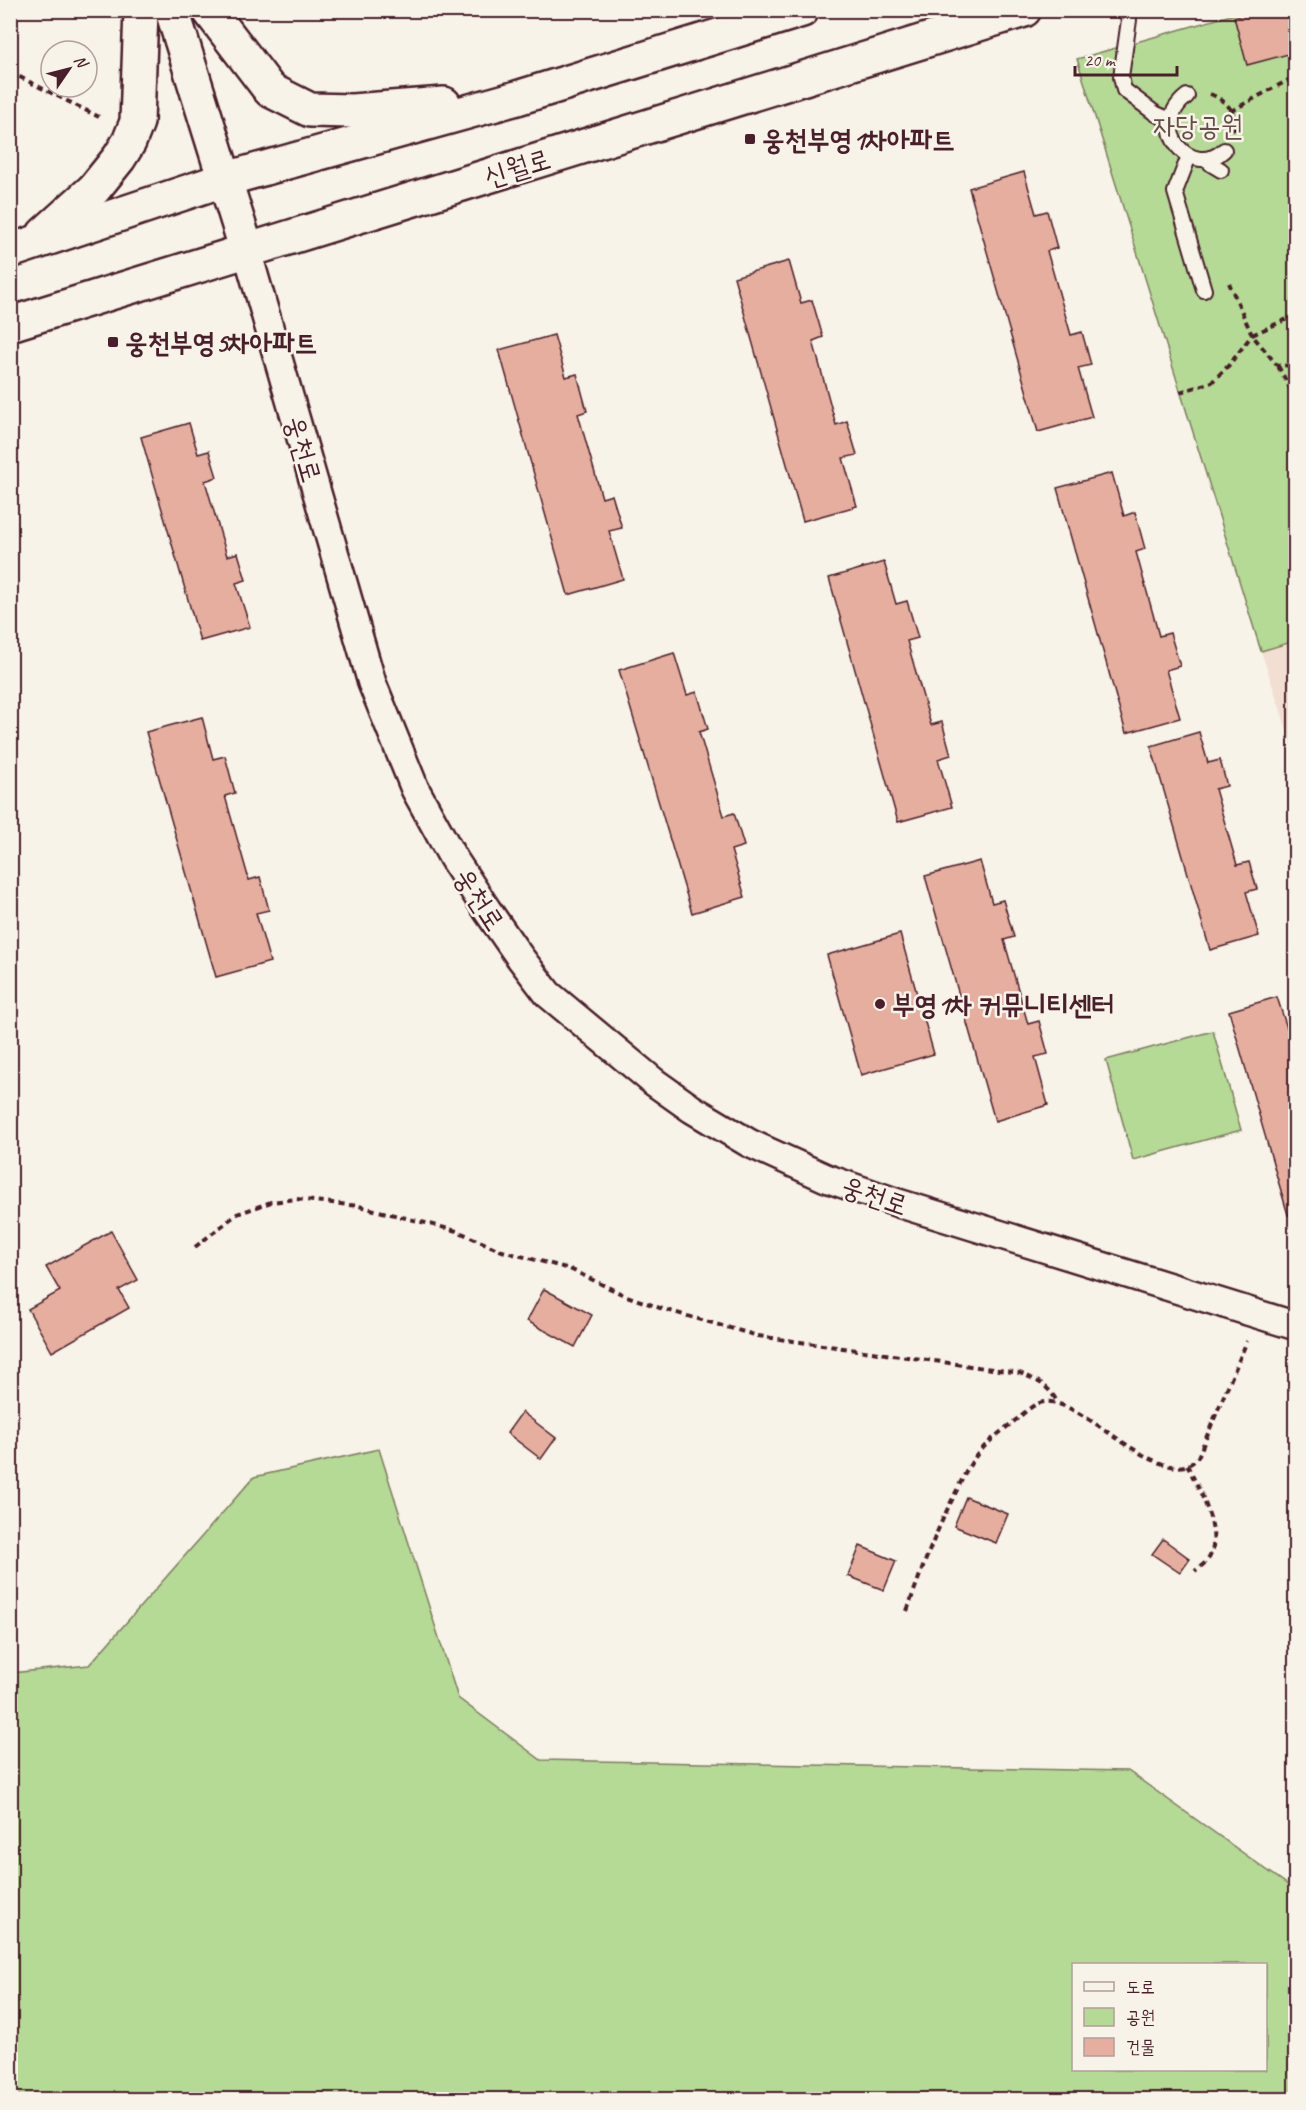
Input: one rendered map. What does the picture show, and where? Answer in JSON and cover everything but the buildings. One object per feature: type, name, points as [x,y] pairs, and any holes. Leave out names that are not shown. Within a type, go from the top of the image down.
[{"type":"street","points":[[22,247],[94,189],[129,142],[137,122],[141,10]]},
{"type":"street","name":"웅천로","points":[[172,10],[226,180],[372,683],[415,789],[453,858],[486,910],[548,994],[654,1082],[692,1109],[749,1143],[826,1178],[898,1203],[1257,1316],[1296,1326]]},
{"type":"street","points":[[208,10],[270,90],[310,110],[352,111],[517,98]]},
{"type":"street","points":[[22,247],[226,180],[517,98],[802,10]]},
{"type":"street","name":"신월로","points":[[10,324],[1024,10]]},
{"type":"lane","points":[[1125,10],[1129,21],[1121,77],[1124,90],[1156,114],[1170,120]]},
{"type":"lane","points":[[1187,96],[1173,111],[1170,120],[1170,132],[1174,142],[1189,156],[1199,158],[1210,158],[1224,150]]},
{"type":"lane","points":[[1189,156],[1175,192],[1204,290]]},
{"type":"lane","points":[[1210,158],[1211,164],[1221,170]]},
{"type":"path","points":[[10,72],[99,117]]},
{"type":"path","points":[[1232,111],[1296,76]]},
{"type":"path","points":[[1187,96],[1197,93],[1209,94],[1219,98],[1232,111],[1235,125],[1233,136],[1224,150]]},
{"type":"path","points":[[1180,392],[1212,381],[1252,335],[1296,315]]},
{"type":"path","points":[[1252,335],[1277,365],[1296,399]]},
{"type":"path","points":[[1277,365],[1296,366]]},
{"type":"path","points":[[195,1247],[237,1214],[271,1202],[296,1199],[359,1206],[457,1232],[502,1251],[570,1269],[624,1295],[663,1309],[758,1336],[1020,1373],[1051,1390],[1058,1403]]},
{"type":"path","points":[[907,1611],[928,1549],[967,1469],[1010,1424],[1040,1402],[1058,1403],[1153,1460],[1173,1466],[1187,1465],[1198,1457],[1257,1316]]},
{"type":"path","points":[[1187,1465],[1206,1506],[1212,1534],[1207,1562],[1195,1571]]},
{"type":"shaded area","points":[[1295,641],[1295,754],[1261,651]]},
{"type":"green space","name":"자당공원","points":[[1245,11],[1295,11],[1295,641],[1261,651],[1077,59]]},
{"type":"green space","points":[[1213,1031],[1241,1130],[1133,1160],[1106,1060]]},
{"type":"green space","points":[[379,1449],[458,1698],[541,1760],[1128,1771],[1295,1890],[1295,2099],[11,2099],[11,1673],[89,1665],[254,1477]]},
{"type":"place","name":"웅천부영1차아파트","points":[[750,139]]},
{"type":"place","name":"웅천부영5차아파트","points":[[113,342]]},
{"type":"place","name":"부영1차 커뮤니티센터","points":[[880,1004]]}]
